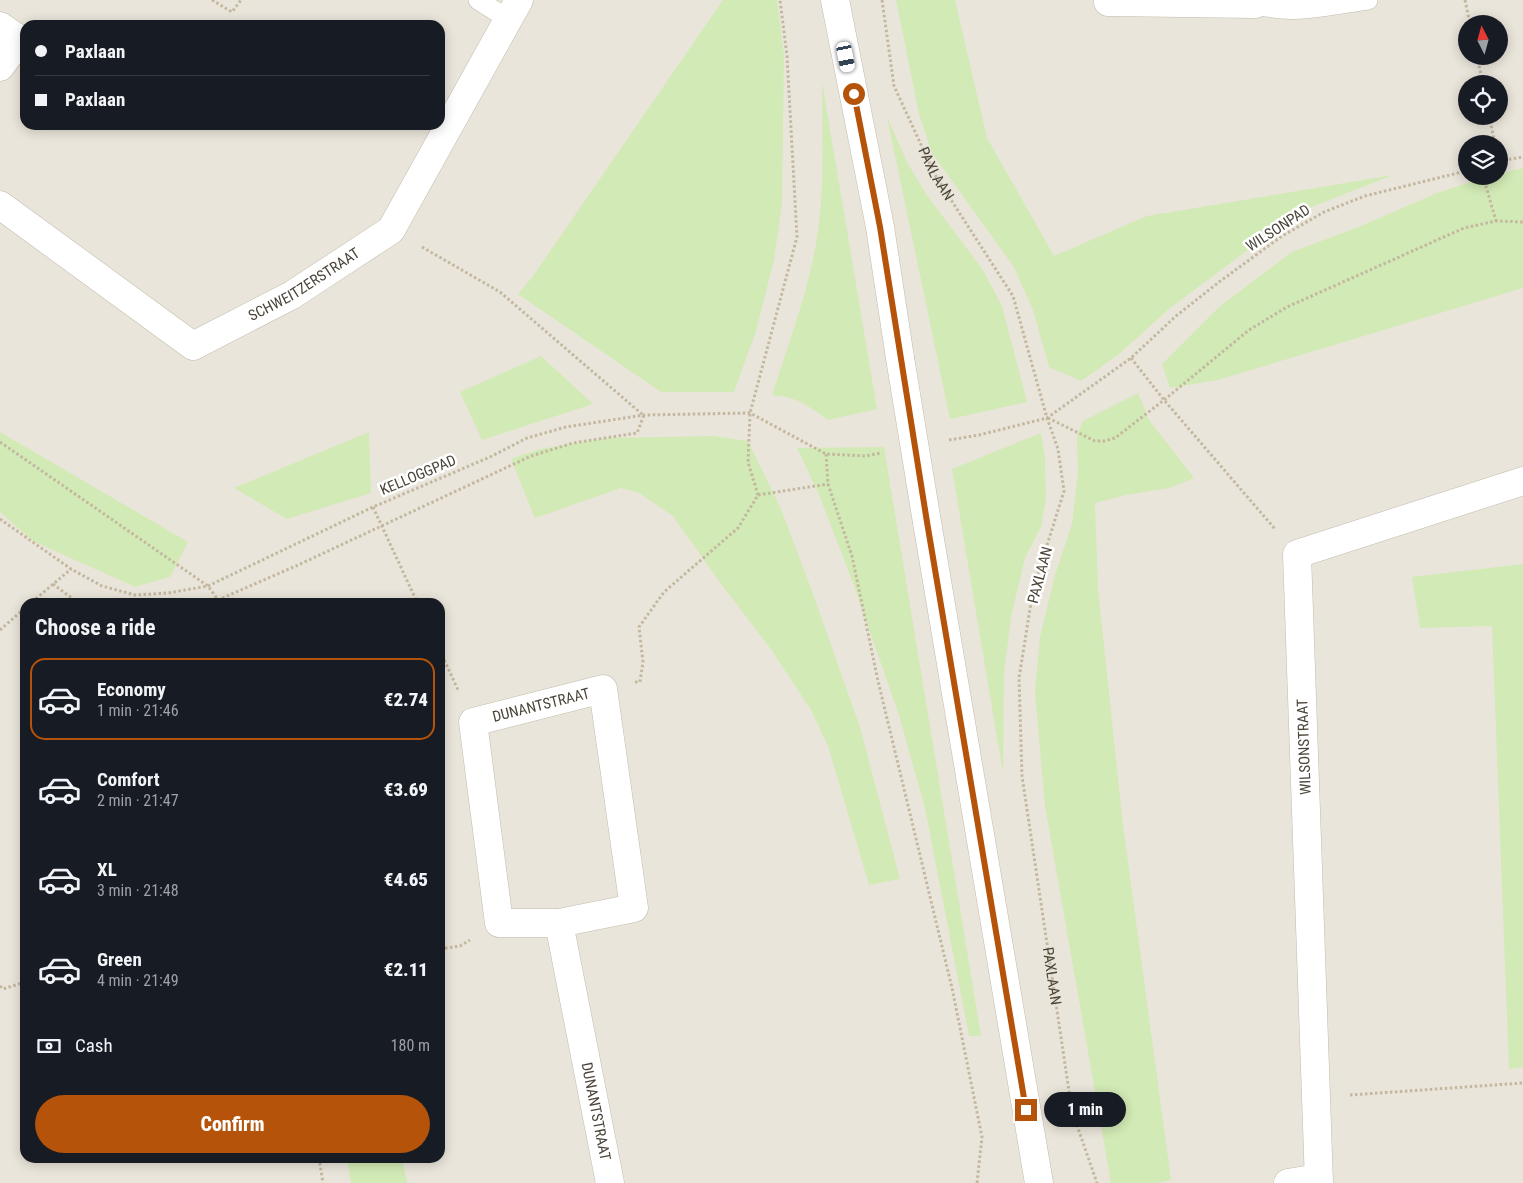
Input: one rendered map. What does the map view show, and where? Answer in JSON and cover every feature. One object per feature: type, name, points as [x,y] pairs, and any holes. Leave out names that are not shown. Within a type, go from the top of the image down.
[{"type":"street","points":[[835,0],[880,227],[927,522],[1038,1183]]},
{"type":"street","points":[[1108,0],[1108,2],[1255,4]]},
{"type":"street","name":"SCHWEITZERSTRAAT","points":[[0,205],[193,346],[292,295],[391,230],[514,10]]},
{"type":"street","points":[[0,26],[20,40],[0,67]]},
{"type":"street","points":[[1296,554],[1523,481]]},
{"type":"street","name":"WILSONSTRAAT","points":[[1288,1183],[1319,1180],[1296,554]]},
{"type":"street","name":"DUNANTSTRAAT","points":[[603,689],[634,908],[559,923],[499,923],[474,722],[603,689]]},
{"type":"street","name":"DUNANTSTRAAT","points":[[559,923],[610,1183]]},
{"type":"lane","points":[[478,0],[514,10]]},
{"type":"lane","points":[[1255,4],[1266,7],[1301,10],[1368,0]]},
{"type":"path","points":[[212,0],[232,12],[241,0]]},
{"type":"path","points":[[603,689],[640,682],[643,662],[639,627],[664,592],[738,528],[758,495],[748,462],[750,413],[797,237],[787,56],[780,0]]},
{"type":"path","name":"PAXLAAN","points":[[882,0],[894,86],[935,175],[1013,296],[1047,418],[1058,449],[1064,491],[1033,590],[1019,678],[1022,776],[1072,1112],[1097,1183]]},
{"type":"path","points":[[1465,0],[1468,15]]},
{"type":"path","points":[[1508,160],[1523,157]]},
{"type":"path","name":"WILSONPAD","points":[[941,442],[979,435],[1047,418],[1131,358],[1176,316],[1282,236],[1324,212],[1365,196],[1458,173]]},
{"type":"path","points":[[1486,185],[1496,221]]},
{"type":"path","points":[[1047,418],[1095,441],[1115,438],[1249,330],[1287,307],[1464,228],[1496,221],[1523,222]]},
{"type":"path","points":[[223,598],[296,566],[531,456],[573,443],[637,433],[644,415],[500,292],[391,230]]},
{"type":"path","points":[[1131,358],[1164,400],[1296,554]]},
{"type":"path","name":"KELLOGGPAD","points":[[0,519],[71,569],[102,586],[135,595],[168,593],[208,586],[372,507],[490,457],[527,438],[566,427],[644,415],[750,413],[826,454],[866,456],[885,452]]},
{"type":"path","points":[[0,442],[208,586],[217,598]]},
{"type":"path","points":[[826,454],[828,484],[852,556],[878,681],[952,988],[982,1137],[978,1183]]},
{"type":"path","points":[[758,495],[828,484]]},
{"type":"path","points":[[372,507],[415,598]]},
{"type":"path","points":[[37,598],[71,569]]},
{"type":"path","points":[[54,584],[72,598]]},
{"type":"path","points":[[0,630],[20,612]]},
{"type":"path","points":[[445,661],[474,722]]},
{"type":"path","points":[[0,986],[3,989],[20,984]]},
{"type":"path","points":[[1317,1098],[1523,1083]]},
{"type":"path","points":[[320,1163],[323,1183]]},
{"type":"shaded area","points":[[0,0],[1523,0],[1523,1183],[0,1183]]},
{"type":"green space","points":[[723,0],[777,0],[784,55],[782,204],[774,260],[756,331],[734,392],[661,392],[518,294],[533,276]]},
{"type":"green space","points":[[896,0],[955,0],[987,138],[1054,256],[1147,216],[1393,175],[1299,212],[1170,308],[1118,355],[1081,381],[1049,367],[1033,310],[1014,267],[932,153],[919,114]]},
{"type":"green space","points":[[822,82],[877,409],[828,420],[796,400],[772,395],[809,277],[817,238],[822,180]]},
{"type":"green space","points":[[887,117],[908,164],[926,194],[983,270],[1002,306],[1027,402],[950,419]]},
{"type":"green space","points":[[1523,168],[1523,288],[1218,380],[1170,388],[1162,364],[1219,307],[1292,252],[1361,226],[1437,193],[1461,185],[1508,185],[1508,172]]},
{"type":"green space","points":[[541,356],[593,404],[482,440],[460,392]]},
{"type":"green space","points":[[1138,393],[1149,420],[1194,478],[1169,488],[1126,495],[1095,503],[1098,589],[1123,825],[1171,1180],[1156,1183],[1111,1183],[1045,806],[1035,692],[1040,637],[1055,575],[1072,524],[1078,472],[1077,434],[1083,421]]},
{"type":"green space","points":[[0,432],[188,542],[170,577],[135,587],[33,541],[0,512]]},
{"type":"green space","points":[[369,432],[371,493],[287,519],[234,488]]},
{"type":"green space","points":[[1041,433],[1045,458],[1046,498],[1041,527],[1025,558],[1011,617],[1004,673],[1003,773],[952,469]]},
{"type":"green space","points":[[713,436],[748,441],[781,509],[860,727],[900,879],[869,885],[828,746],[811,710],[773,652],[673,516],[639,493],[621,488],[535,518],[511,459],[540,449],[608,438]]},
{"type":"green space","points":[[884,447],[981,1036],[969,1036],[925,808],[899,715],[852,580],[818,492],[797,448]]},
{"type":"green space","points":[[1523,564],[1523,1067],[1509,1069],[1492,626],[1420,628],[1412,577]]},
{"type":"green space","points":[[348,1163],[403,1163],[407,1183],[351,1183]]},
{"type":"route","points":[[854,94],[880,227],[927,522],[1026,1110]]}]
